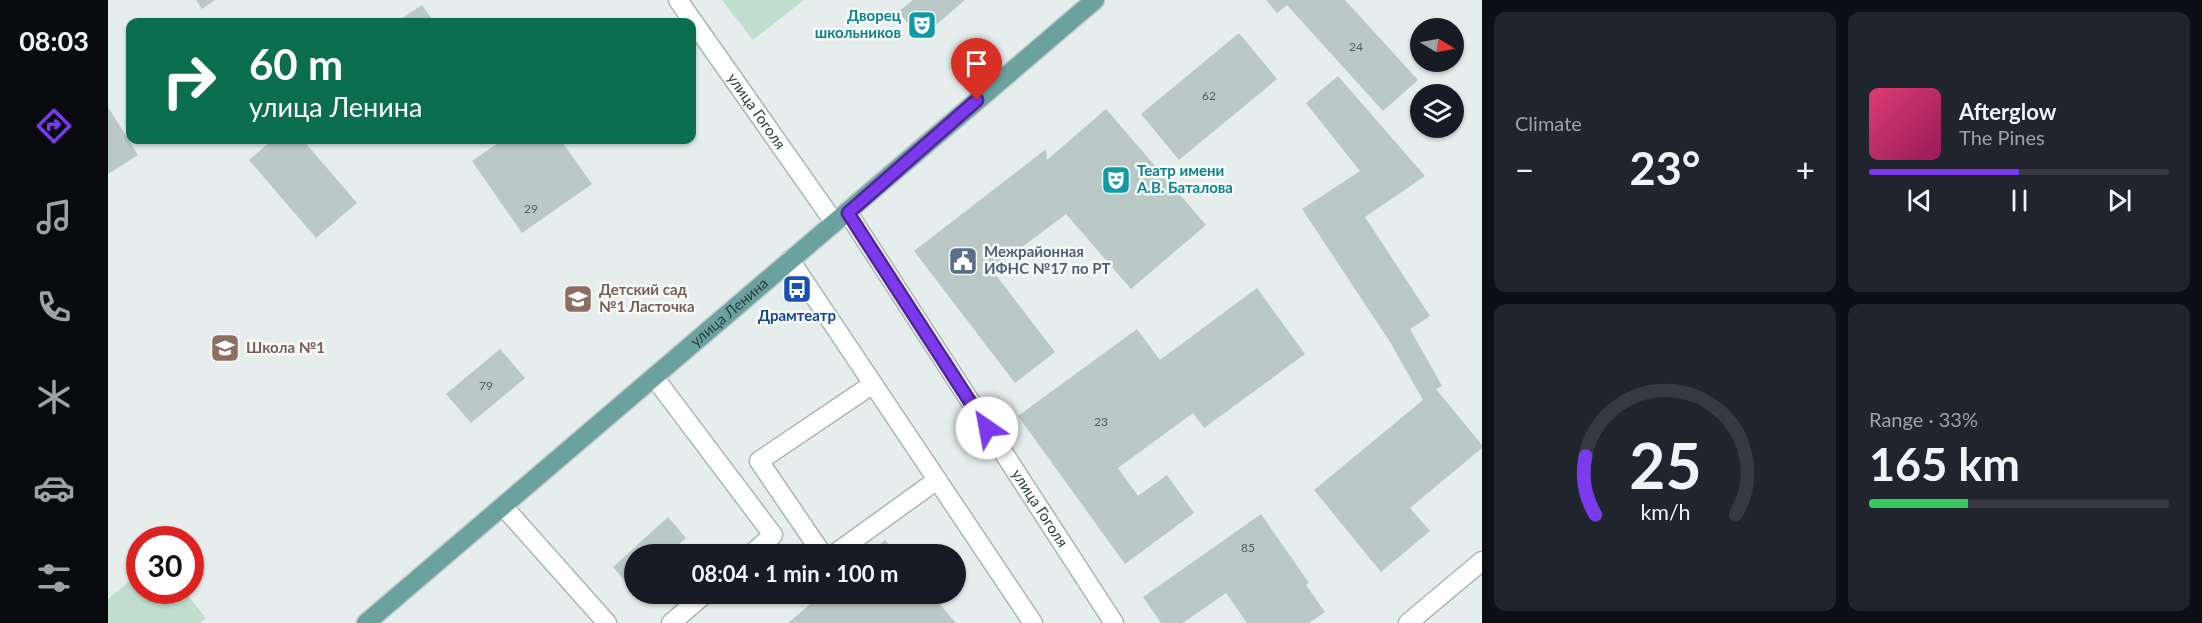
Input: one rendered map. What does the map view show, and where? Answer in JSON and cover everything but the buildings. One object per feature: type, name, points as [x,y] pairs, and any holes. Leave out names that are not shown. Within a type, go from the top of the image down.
[{"type":"main road","name":"улица Ленина","points":[[366,623],[1095,0]]},
{"type":"street","name":"улица Гоголя","points":[[678,0],[692,18]]},
{"type":"street","name":"улица Гоголя","points":[[696,24],[841,217],[1114,623]]},
{"type":"street","points":[[790,260],[1033,623]]},
{"type":"street","points":[[654,377],[773,535],[763,544]]},
{"type":"street","points":[[816,544],[759,461],[873,384]]},
{"type":"street","points":[[848,544],[938,480]]},
{"type":"street","points":[[503,506],[607,623]]},
{"type":"street","points":[[1408,623],[1482,561]]},
{"type":"street","points":[[671,623],[693,604]]},
{"type":"green space","points":[[722,0],[804,0],[753,40]]},
{"type":"green space","points":[[126,584],[126,604],[195,604],[206,618],[200,623],[108,623],[108,599]]},
{"type":"place","name":"Дворец школьников","points":[[922,25]]},
{"type":"place","name":"Театр имени А.В. Баталова","points":[[1116,180]]},
{"type":"place","name":"Межрайонная ИФНС №17 по РТ","points":[[963,261]]},
{"type":"place","name":"Драмтеатр","points":[[797,289]]},
{"type":"place","name":"Детский сад №1 Ласточка","points":[[578,299]]},
{"type":"place","name":"Школа №1","points":[[225,348]]},
{"type":"route","points":[[977,100],[848,213],[987,428]]}]
